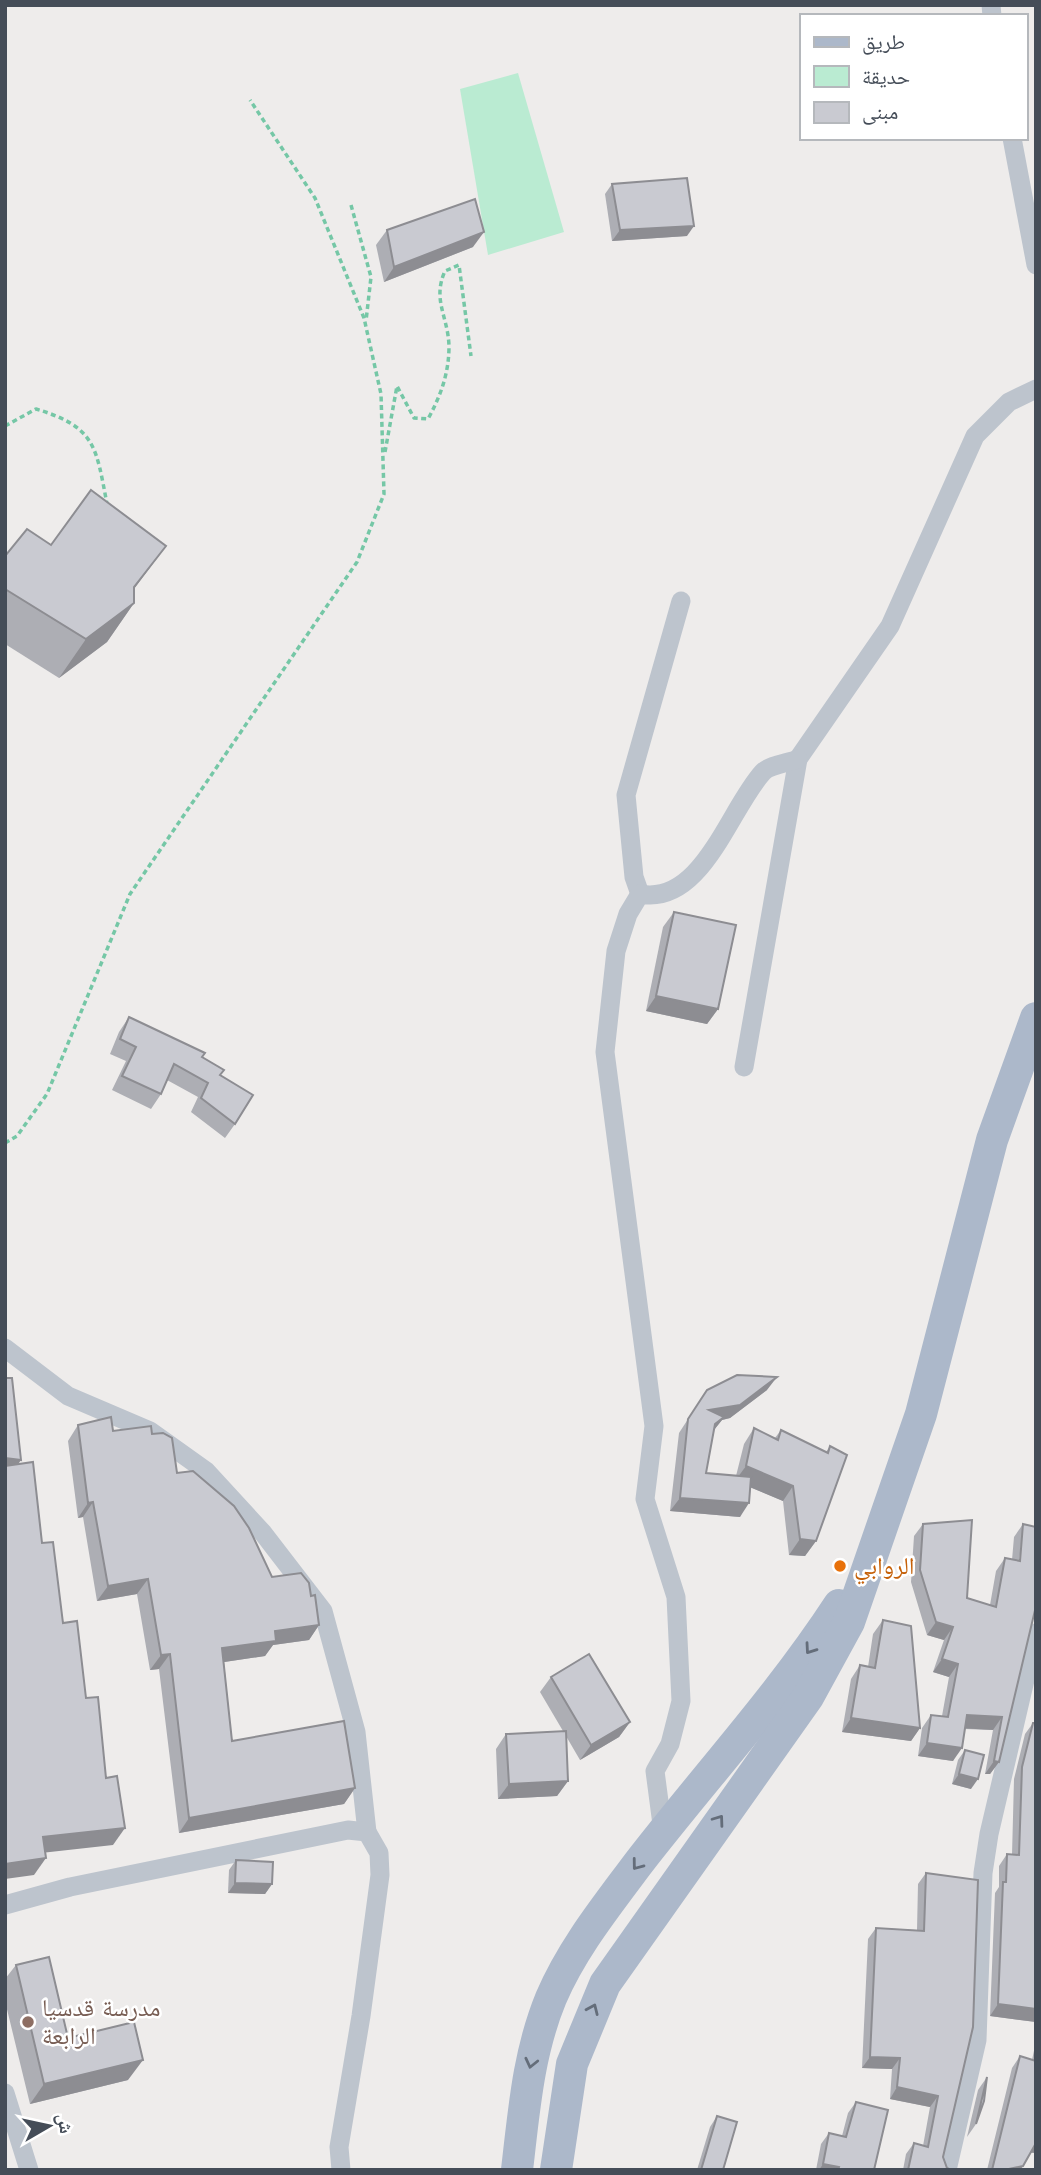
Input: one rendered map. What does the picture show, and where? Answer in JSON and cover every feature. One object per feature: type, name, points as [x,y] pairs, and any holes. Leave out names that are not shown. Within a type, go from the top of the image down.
[{"type":"main road","points":[[556,2170],[561,2121],[572,2064],[604,1984],[808,1697],[849,1622],[921,1414],[992,1140],[1036,1018]]},
{"type":"main road","points":[[517,2170],[529,2070],[550,2000],[588,1930],[797,1666],[873,1550]]},
{"type":"street","points":[[1012,140],[1036,265]]},
{"type":"street","points":[[744,1068],[798,759],[890,626],[975,436],[1009,402],[1036,389]]},
{"type":"street","points":[[663,1832],[654,1771],[670,1744],[681,1701],[676,1597],[645,1499],[654,1426],[605,1052],[617,951],[628,914],[640,894],[635,877],[626,795],[681,601]]},
{"type":"street","points":[[640,894],[651,896],[669,891],[694,876],[765,770],[798,759]]},
{"type":"street","points":[[5,1348],[68,1396],[150,1431],[206,1471],[263,1533],[323,1611],[356,1732],[367,1832],[379,1853],[380,1875],[361,2016],[339,2147],[341,2170]]},
{"type":"street","points":[[947,2170],[977,2040],[983,1873],[989,1834],[1036,1633]]},
{"type":"street","points":[[5,1905],[70,1887],[348,1830],[367,1832]]},
{"type":"street","points":[[5,2094],[29,2170]]},
{"type":"path","points":[[5,1143],[17,1136],[47,1094],[130,894],[356,562],[384,494],[381,394],[366,327],[315,198],[250,100]]},
{"type":"path","points":[[351,205],[371,277],[366,327]]},
{"type":"path","points":[[383,461],[397,386],[414,418],[428,419],[441,395],[448,369],[449,343],[437,288],[445,271],[458,265],[471,356]]},
{"type":"path","points":[[5,426],[36,409],[63,417],[89,436],[99,463],[107,506]]},
{"type":"green space","points":[[518,73],[564,232],[488,255],[460,89]]},
{"type":"building","points":[[687,178],[694,226],[620,230],[612,184]]},
{"type":"building","points":[[475,199],[484,232],[394,267],[387,230]]},
{"type":"building","points":[[91,490],[166,546],[134,587],[134,603],[86,639],[5,589],[5,556],[27,529],[51,545]]},
{"type":"building","points":[[674,912],[736,925],[718,1009],[656,996]]},
{"type":"building","points":[[129,1017],[205,1053],[202,1057],[224,1070],[220,1075],[253,1095],[235,1124],[201,1098],[208,1083],[174,1064],[161,1094],[122,1076],[136,1047],[120,1039]]},
{"type":"building","points":[[737,1375],[777,1377],[740,1405],[709,1410],[724,1417],[715,1424],[706,1473],[751,1477],[749,1503],[680,1498],[688,1419],[707,1390]]},
{"type":"building","points":[[5,1378],[12,1378],[21,1460],[5,1458]]},
{"type":"building","points":[[111,1417],[113,1431],[151,1426],[152,1434],[163,1433],[172,1438],[177,1473],[193,1471],[234,1506],[249,1528],[272,1577],[301,1573],[309,1583],[311,1596],[315,1595],[319,1625],[275,1631],[276,1641],[222,1648],[232,1741],[344,1721],[355,1788],[189,1818],[170,1654],[161,1655],[148,1579],[108,1586],[93,1502],[88,1503],[78,1425]]},
{"type":"building","points":[[754,1428],[778,1440],[781,1430],[828,1453],[830,1446],[847,1455],[816,1541],[800,1539],[793,1486],[746,1466]]},
{"type":"building","points":[[33,1462],[42,1543],[53,1542],[63,1623],[77,1621],[86,1698],[98,1697],[106,1778],[117,1776],[125,1828],[43,1837],[46,1858],[5,1864],[5,1466]]},
{"type":"building","points":[[972,1520],[967,1598],[996,1607],[1005,1558],[1020,1561],[1023,1524],[1036,1527],[1036,1606],[999,1762],[994,1761],[1002,1717],[967,1715],[962,1748],[927,1743],[931,1715],[948,1717],[958,1664],[942,1659],[953,1627],[936,1622],[920,1570],[923,1524]]},
{"type":"building","points":[[883,1620],[911,1626],[920,1728],[851,1718],[860,1665],[875,1668]]},
{"type":"building","points":[[589,1654],[630,1722],[591,1745],[551,1677]]},
{"type":"building","points":[[1033,1723],[1036,1723],[1036,2009],[998,2004],[1003,1882],[1006,1882],[1007,1854],[1019,1855],[1022,1767]]},
{"type":"building","points":[[566,1731],[568,1781],[509,1784],[506,1734]]},
{"type":"building","points":[[965,1750],[984,1755],[978,1779],[959,1774]]},
{"type":"building","points":[[236,1860],[273,1862],[272,1884],[235,1883]]},
{"type":"building","points":[[926,1873],[978,1880],[973,2027],[943,2157],[947,2168],[951,2170],[908,2170],[914,2143],[928,2147],[938,2096],[897,2087],[900,2058],[870,2057],[876,1928],[924,1931]]},
{"type":"building","points":[[49,1957],[68,2038],[134,2022],[143,2060],[44,2084],[16,1965]]},
{"type":"building","points":[[1020,2056],[1036,2061],[1036,2143],[1023,2166],[992,2170]]},
{"type":"building","points":[[987,2077],[984,2101],[976,2124]]},
{"type":"building","points":[[856,2102],[888,2110],[874,2170],[838,2170],[839,2167],[823,2164],[829,2133],[846,2137]]},
{"type":"building","points":[[717,2116],[737,2122],[723,2170],[701,2170]]},
{"type":"place","name":"الروابي","points":[[840,1566]]},
{"type":"place","name":"مدرسة قدسيا الرابعة","points":[[28,2022]]}]
